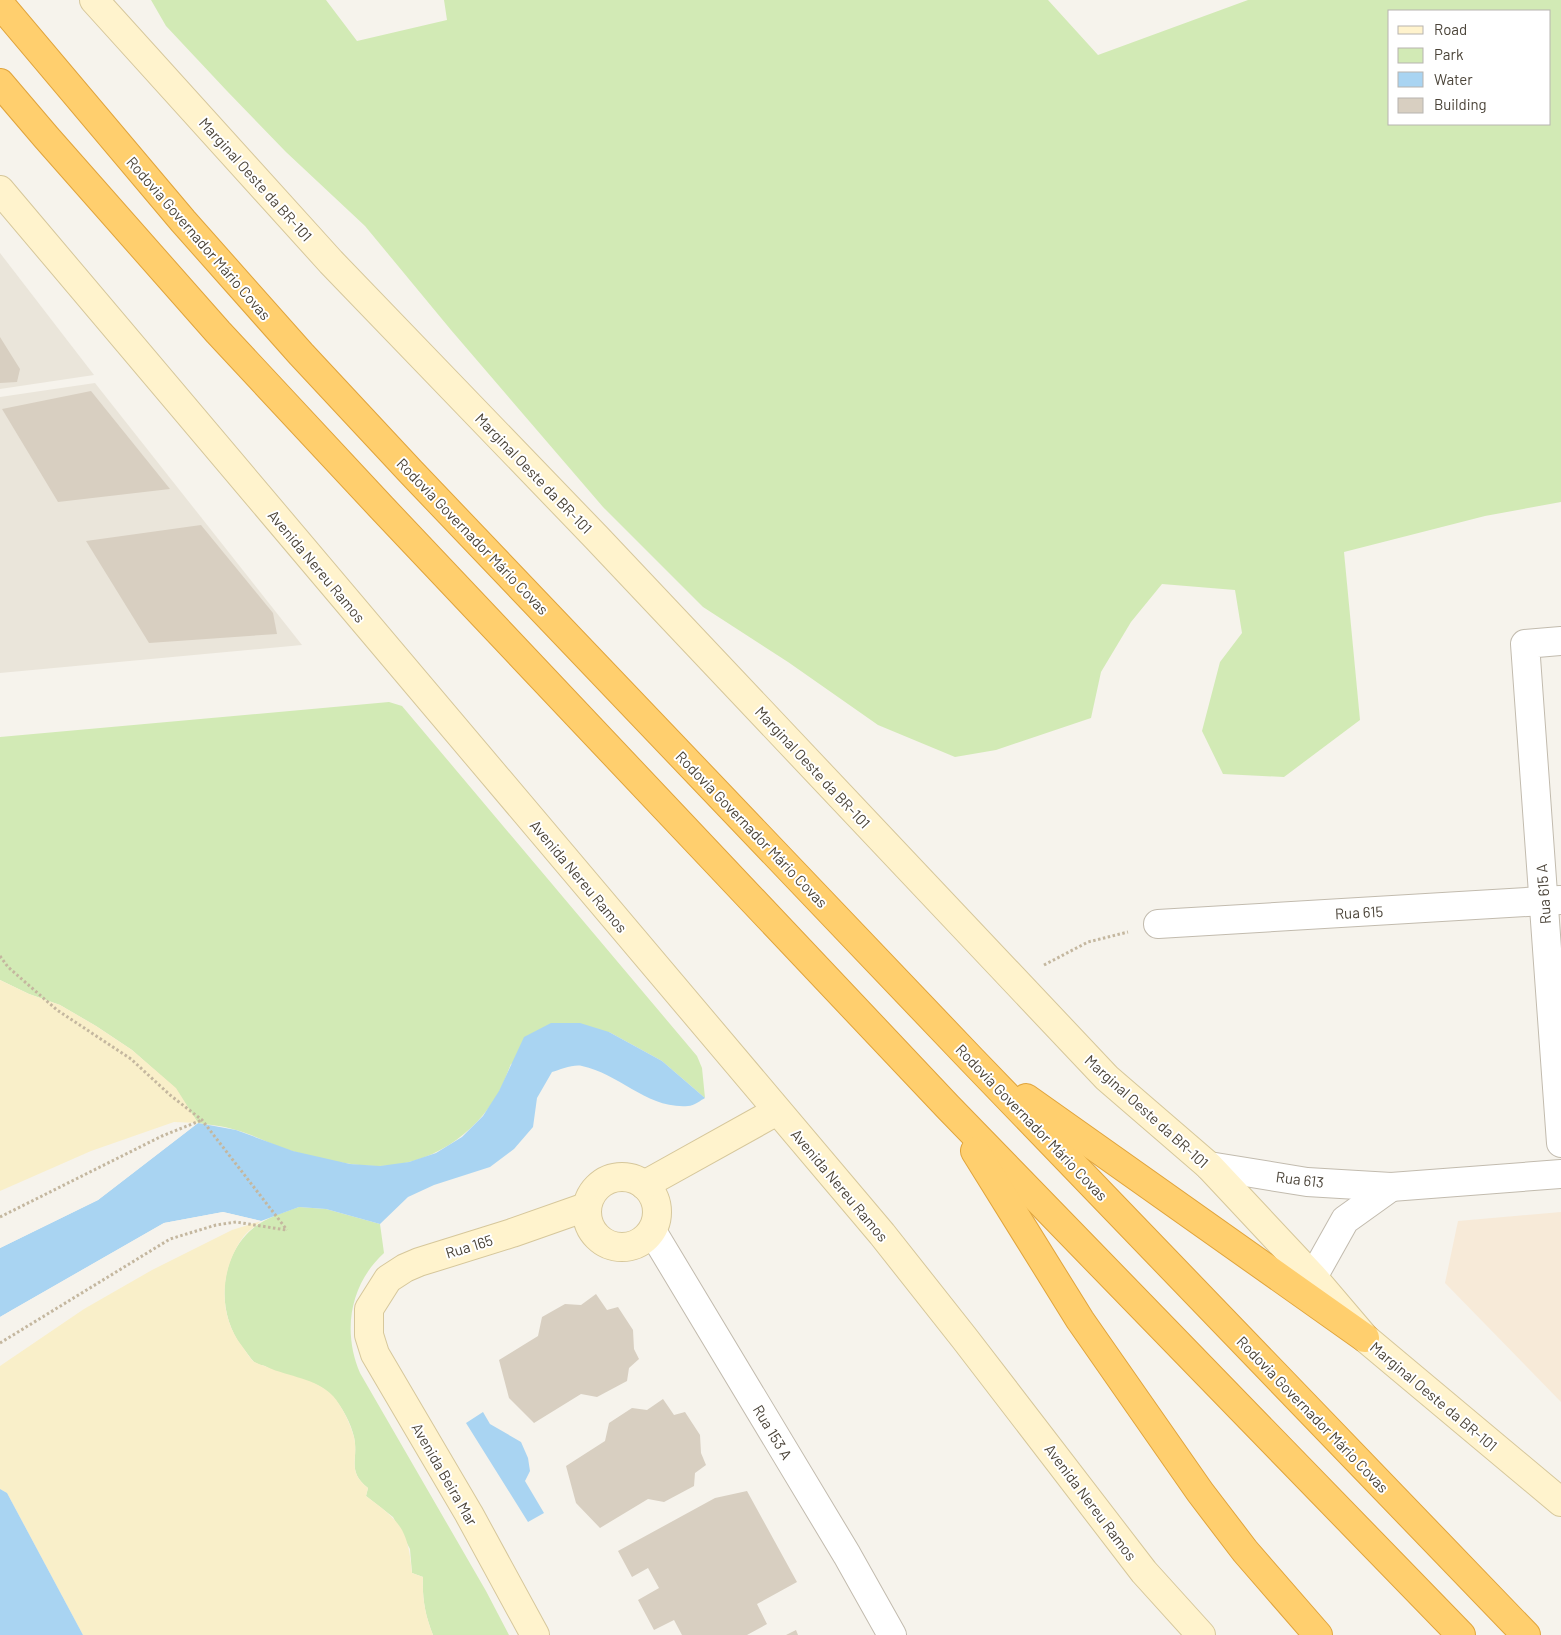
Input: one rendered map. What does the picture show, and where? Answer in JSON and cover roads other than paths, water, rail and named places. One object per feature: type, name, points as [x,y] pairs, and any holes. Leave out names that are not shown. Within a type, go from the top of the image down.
[{"type":"highway","name":"Rodovia Governador Mário Covas","points":[[0,4],[183,222],[301,354],[411,472],[972,1060],[1526,1635]]},
{"type":"highway","points":[[0,82],[218,332],[395,522],[948,1107],[1460,1635]]},
{"type":"highway","points":[[972,1060],[1366,1338]]},
{"type":"highway","points":[[948,1107],[1091,1336],[1200,1492],[1245,1551],[1318,1635]]},
{"type":"main road","name":"Marginal Oeste da BR-101","points":[[94,0],[331,262],[596,537],[1107,1078],[1209,1166],[1313,1277],[1366,1338],[1561,1502]]},
{"type":"main road","name":"Avenida Nereu Ramos","points":[[0,190],[882,1234],[1144,1572],[1201,1635]]},
{"type":"main road","points":[[644,1185],[777,1111]]},
{"type":"main road","points":[[616,1178],[631,1178],[644,1185],[653,1197],[657,1208],[652,1230],[644,1239],[632,1246],[618,1248],[605,1243],[594,1234],[588,1222],[586,1208],[592,1194],[602,1183],[616,1178]]},
{"type":"main road","name":"Rua 165","points":[[370,1309],[388,1279],[405,1268],[586,1208]]},
{"type":"main road","name":"Avenida Beira Mar","points":[[370,1309],[369,1335],[375,1354],[469,1514],[535,1635]]},
{"type":"main road","name":"Avenida Nereu Ramos","points":[[1144,1572],[1184,1635]]},
{"type":"street","name":"Rua 615 A","points":[[1561,641],[1525,644],[1552,900],[1561,1144]]},
{"type":"street","name":"Rua 615","points":[[1158,924],[1552,900]]},
{"type":"street","name":"Rua 613","points":[[1209,1166],[1307,1182],[1391,1187],[1561,1174]]},
{"type":"street","points":[[1313,1277],[1345,1220],[1391,1187]]},
{"type":"street","name":"Rua 153 A","points":[[652,1230],[847,1555],[892,1635]]},
{"type":"water","points":[[551,1023],[580,1023],[609,1032],[662,1061],[705,1098],[690,1106],[659,1102],[596,1070],[582,1066],[571,1066],[552,1072],[537,1098],[533,1127],[514,1149],[490,1167],[434,1185],[408,1197],[380,1224],[326,1209],[299,1207],[261,1221],[223,1212],[164,1223],[0,1317],[0,1248],[98,1200],[198,1123],[236,1130],[293,1151],[350,1164],[380,1166],[409,1162],[436,1153],[462,1137],[483,1116],[499,1091],[524,1037]]},
{"type":"water","points":[[483,1412],[490,1424],[521,1442],[528,1458],[530,1471],[525,1481],[544,1513],[528,1522],[466,1423]]},
{"type":"water","points":[[0,1489],[7,1493],[83,1635],[0,1635]]}]
